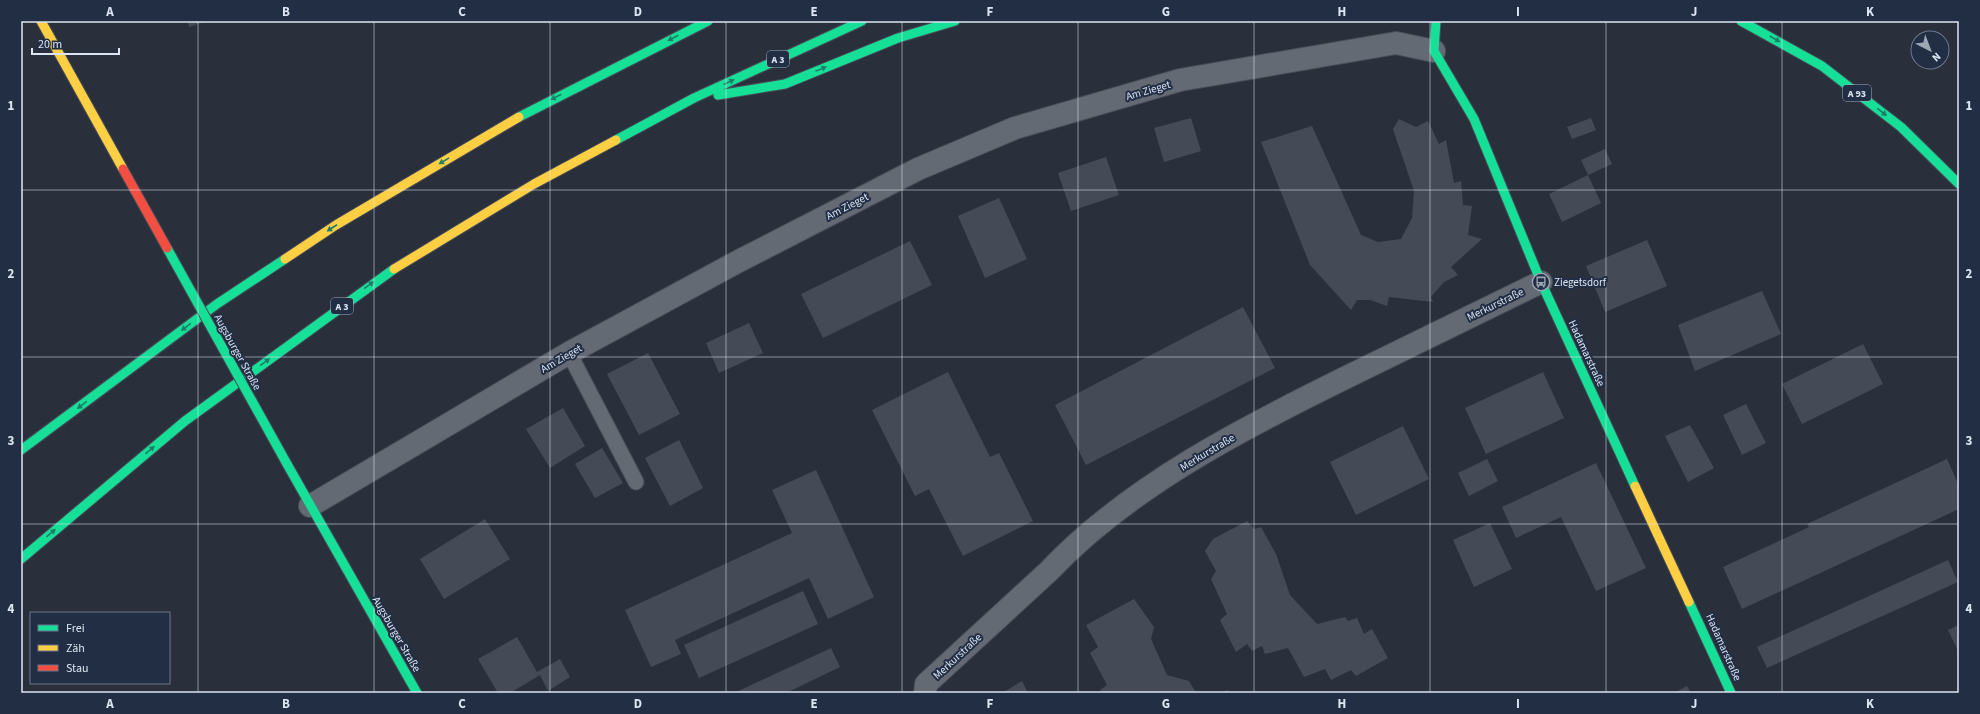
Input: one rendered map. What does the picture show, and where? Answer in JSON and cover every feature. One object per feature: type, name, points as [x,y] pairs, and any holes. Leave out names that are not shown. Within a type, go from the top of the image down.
[{"type":"main road","name":"Augsburger Straße","points":[[41,21],[310,506],[417,693]]},
{"type":"main road","points":[[21,450],[217,304],[336,225],[532,109],[708,21]]},
{"type":"main road","name":"A 3","points":[[21,559],[185,421],[380,278],[534,184],[694,98],[862,21]]},
{"type":"main road","points":[[694,98],[785,84],[898,38],[955,21]]},
{"type":"main road","points":[[1434,51],[1436,21]]},
{"type":"main road","name":"A 93","points":[[1741,21],[1822,66],[1901,127],[1959,184]]},
{"type":"main road","name":"Hadamarstraße","points":[[1434,51],[1474,119],[1541,282],[1732,693]]},
{"type":"street","name":"Am Zieget","points":[[310,506],[569,353],[737,262],[911,172],[1015,128],[1180,80],[1396,43],[1434,51]]},
{"type":"street","name":"Merkurstraße","points":[[925,693],[926,684],[1049,571],[1065,553],[1118,510],[1170,474],[1291,404],[1541,282]]},
{"type":"lane","points":[[569,353],[636,482]]},
{"type":"building","points":[[188,21],[207,21],[189,27]]},
{"type":"building","points":[[1191,118],[1201,151],[1164,162],[1154,128]]},
{"type":"building","points":[[1591,118],[1596,130],[1572,139],[1567,127]]},
{"type":"building","points":[[1399,119],[1416,127],[1428,121],[1439,144],[1446,140],[1454,183],[1461,181],[1463,205],[1472,206],[1468,235],[1482,239],[1451,267],[1458,275],[1444,282],[1431,297],[1433,302],[1389,297],[1387,306],[1370,300],[1357,300],[1351,310],[1310,265],[1261,142],[1312,126],[1361,235],[1378,242],[1401,239],[1412,218],[1414,191],[1393,129]]},
{"type":"building","points":[[1605,149],[1612,164],[1588,175],[1581,160]]},
{"type":"building","points":[[1106,157],[1119,195],[1071,211],[1058,173]]},
{"type":"building","points":[[1588,175],[1601,203],[1562,222],[1549,194]]},
{"type":"building","points":[[999,198],[1027,259],[985,278],[958,216]]},
{"type":"building","points":[[1647,240],[1667,286],[1605,312],[1586,266]]},
{"type":"building","points":[[910,241],[932,285],[823,338],[801,294]]},
{"type":"building","points":[[1762,291],[1781,334],[1695,371],[1678,325]]},
{"type":"building","points":[[1243,307],[1275,368],[1086,465],[1055,405]]},
{"type":"building","points":[[749,323],[763,353],[719,373],[706,343]]},
{"type":"building","points":[[1863,344],[1883,384],[1802,424],[1782,384]]},
{"type":"building","points":[[648,353],[680,414],[639,435],[607,374]]},
{"type":"building","points":[[948,372],[990,457],[999,453],[1033,521],[963,556],[929,489],[915,496],[872,410]]},
{"type":"building","points":[[1543,372],[1564,418],[1486,454],[1465,408]]},
{"type":"building","points":[[1746,404],[1766,443],[1742,455],[1723,415]]},
{"type":"building","points":[[563,408],[585,446],[550,468],[526,429]]},
{"type":"building","points":[[1690,425],[1714,468],[1688,482],[1665,436]]},
{"type":"building","points":[[1403,426],[1429,479],[1356,515],[1330,462]]},
{"type":"building","points":[[679,440],[703,488],[670,506],[645,458]]},
{"type":"building","points":[[602,448],[623,483],[595,498],[575,464]]},
{"type":"building","points":[[1487,459],[1498,481],[1469,496],[1458,473]]},
{"type":"building","points":[[1947,459],[1959,486],[1959,509],[1742,609],[1723,567],[1809,527],[1807,524]]},
{"type":"building","points":[[1596,463],[1646,568],[1596,591],[1561,517],[1516,538],[1502,507]]},
{"type":"building","points":[[816,470],[874,597],[828,619],[809,578],[675,640],[681,654],[651,667],[625,610],[792,533],[772,490]]},
{"type":"building","points":[[485,519],[510,559],[444,599],[420,559]]},
{"type":"building","points":[[1247,521],[1254,529],[1261,527],[1276,554],[1290,595],[1317,624],[1345,617],[1348,621],[1357,618],[1364,634],[1372,629],[1388,658],[1356,676],[1351,670],[1331,680],[1325,669],[1304,677],[1288,648],[1265,654],[1262,646],[1252,651],[1247,644],[1236,652],[1220,620],[1227,614],[1211,579],[1216,571],[1205,551],[1213,539]]},
{"type":"building","points":[[1490,523],[1512,569],[1474,587],[1453,540]]},
{"type":"building","points":[[1948,560],[1958,582],[1767,668],[1757,647]]},
{"type":"building","points":[[803,591],[818,624],[699,678],[684,645]]},
{"type":"building","points":[[1134,599],[1154,627],[1151,639],[1167,675],[1189,681],[1196,693],[1102,693],[1100,690],[1107,685],[1090,653],[1098,647],[1086,625]]},
{"type":"building","points":[[1959,625],[1959,653],[1948,630]]},
{"type":"building","points":[[517,637],[537,672],[560,659],[570,677],[548,691],[540,675],[510,693],[498,693],[478,659]]},
{"type":"building","points":[[831,648],[840,667],[786,693],[734,693]]},
{"type":"building","points":[[1022,681],[1028,693],[1002,693]]},
{"type":"building","points":[[1687,686],[1691,693],[1674,693]]},
{"type":"building","points":[[1228,690],[1229,693],[1219,693]]},
{"type":"traffic: fast","points":[[519,117],[708,21]]},
{"type":"traffic: fast","points":[[616,140],[694,98],[862,21]]},
{"type":"traffic: fast","points":[[718,95],[785,84],[898,38],[955,21]]},
{"type":"traffic: fast","points":[[1436,21],[1434,51],[1474,119],[1541,282],[1635,486]]},
{"type":"traffic: fast","points":[[1741,21],[1822,66],[1901,127],[1959,184]]},
{"type":"traffic: fast","points":[[167,248],[287,464]]},
{"type":"traffic: fast","points":[[21,450],[217,304],[285,259]]},
{"type":"traffic: fast","points":[[21,559],[185,421],[394,269]]},
{"type":"traffic: fast","points":[[287,464],[417,693]]},
{"type":"traffic: fast","points":[[1689,602],[1731,693]]},
{"type":"traffic: slow","points":[[41,21],[123,169]]},
{"type":"traffic: slow","points":[[285,259],[336,225],[519,117]]},
{"type":"traffic: slow","points":[[394,269],[534,184],[616,140]]},
{"type":"traffic: slow","points":[[1635,486],[1689,602]]},
{"type":"traffic: jam","points":[[123,169],[167,248]]},
{"type":"place","name":"Ziegetsdorf","points":[[1541,282]]}]
